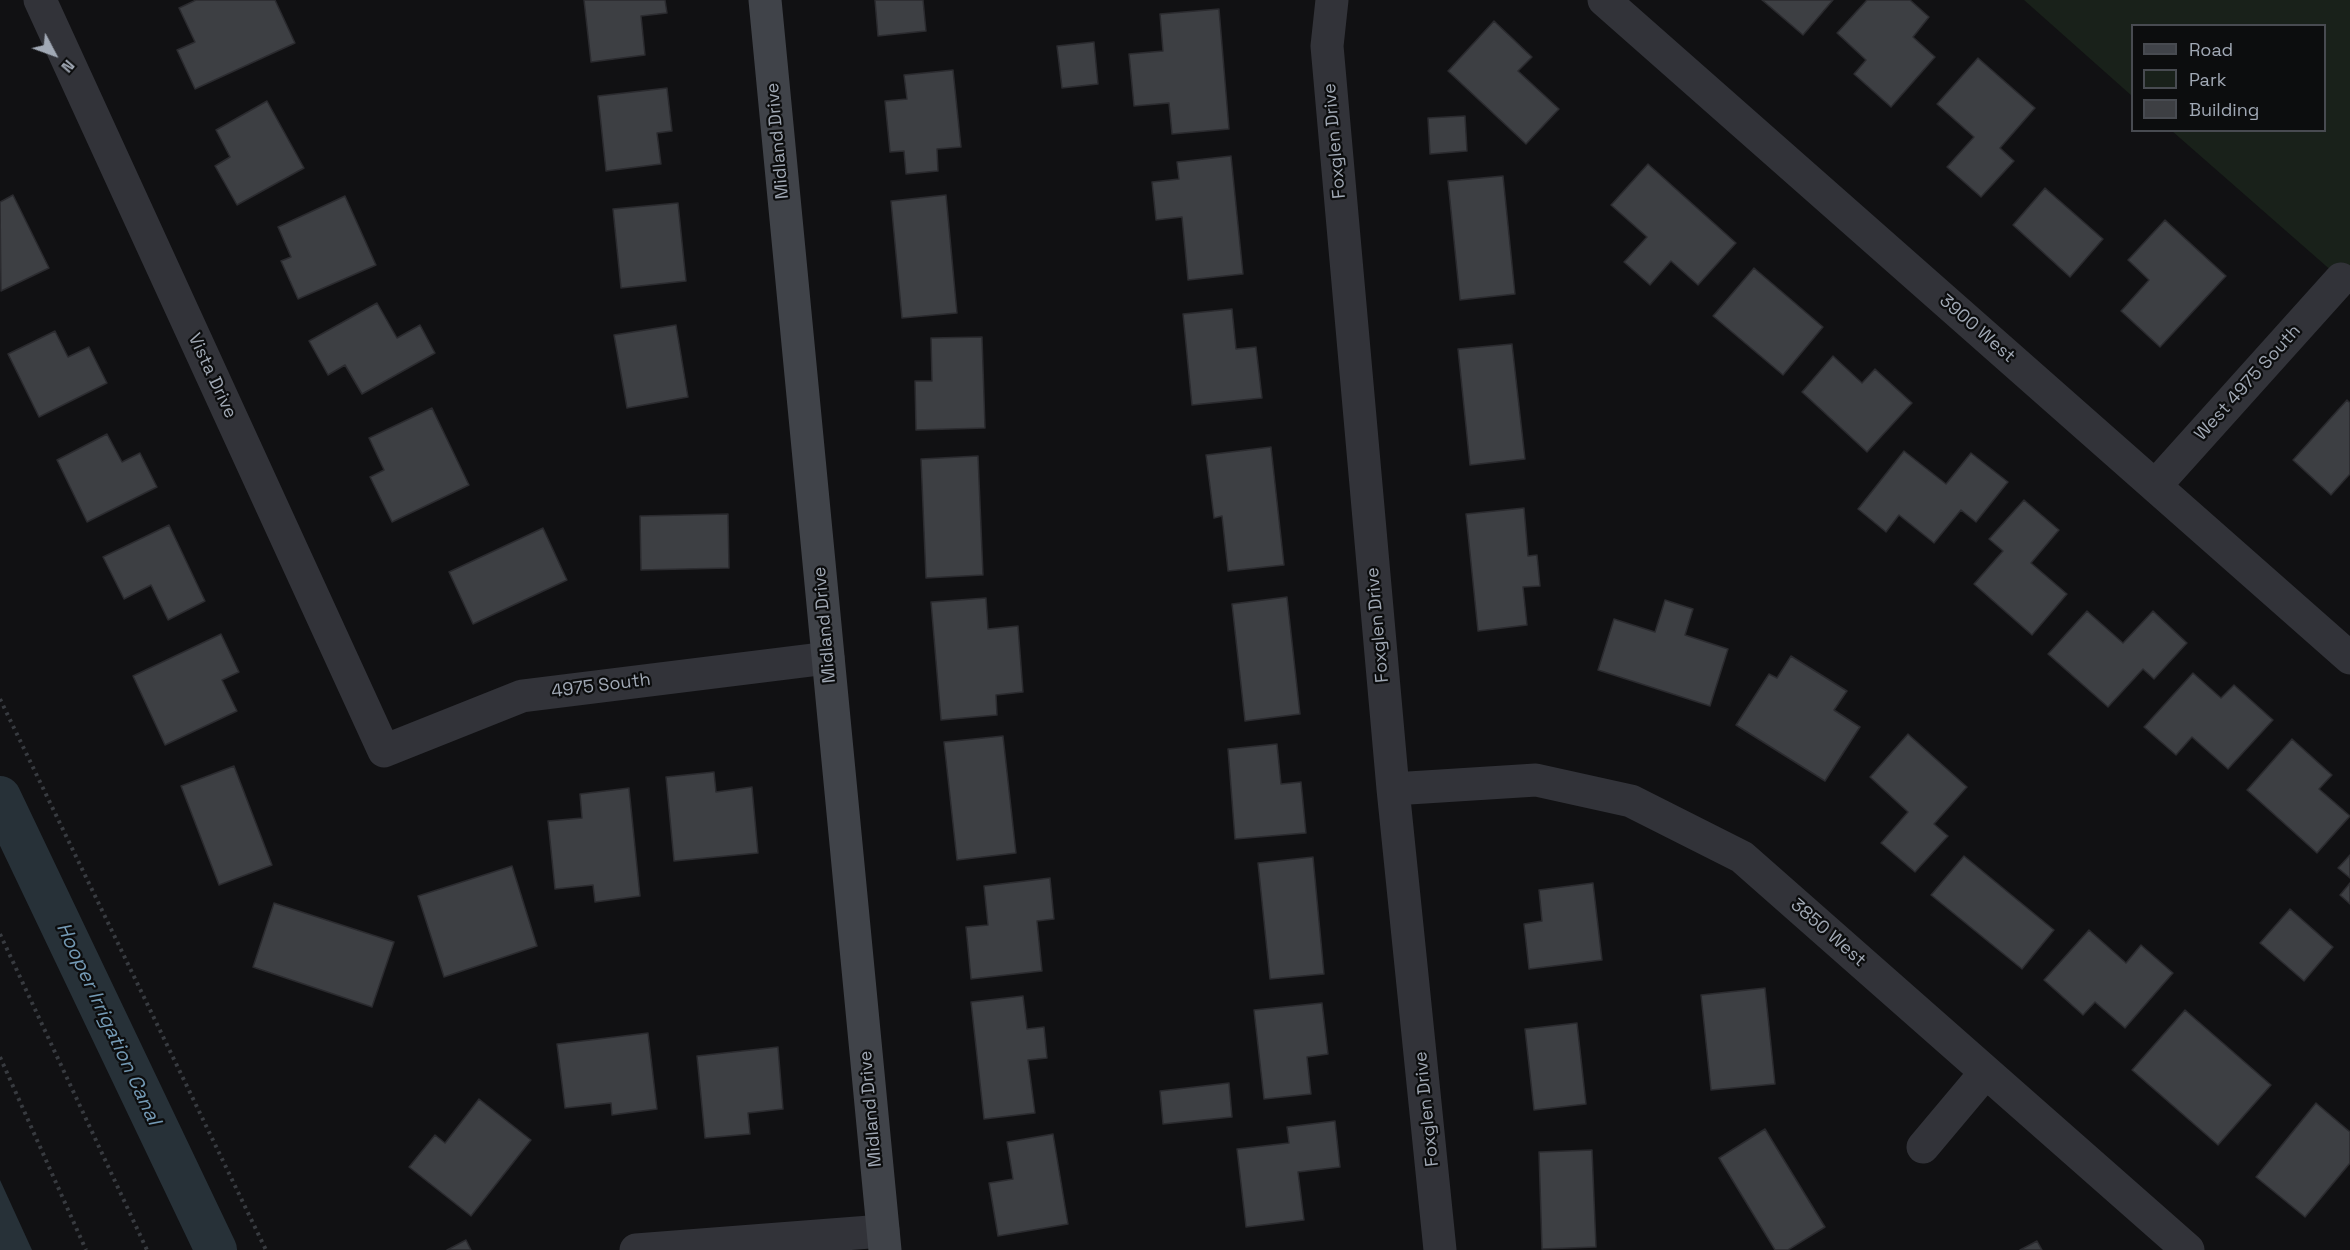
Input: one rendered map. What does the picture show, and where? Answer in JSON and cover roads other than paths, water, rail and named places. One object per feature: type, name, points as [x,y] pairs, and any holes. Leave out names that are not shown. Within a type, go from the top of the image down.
[{"type":"street","name":"Vista Drive","points":[[39,0],[384,751]]},
{"type":"street","name":"Midland Drive","points":[[765,0],[884,1240]]},
{"type":"street","name":"Foxglen Drive","points":[[1332,0],[1327,46],[1393,789],[1440,1250]]},
{"type":"street","name":"3900 West","points":[[1604,0],[2350,658]]},
{"type":"street","name":"West 4975 South","points":[[2155,486],[2341,279]]},
{"type":"street","name":"4975 South","points":[[384,751],[522,696],[828,658]]},
{"type":"street","name":"3850 West","points":[[1393,789],[1536,780],[1631,801],[1742,857],[2188,1250]]},
{"type":"street","points":[[1923,1147],[1986,1072]]},
{"type":"street","points":[[636,1250],[884,1240]]},
{"type":"waterway","name":"Hooper Irrigation Canal","points":[[0,797],[216,1250]]}]
